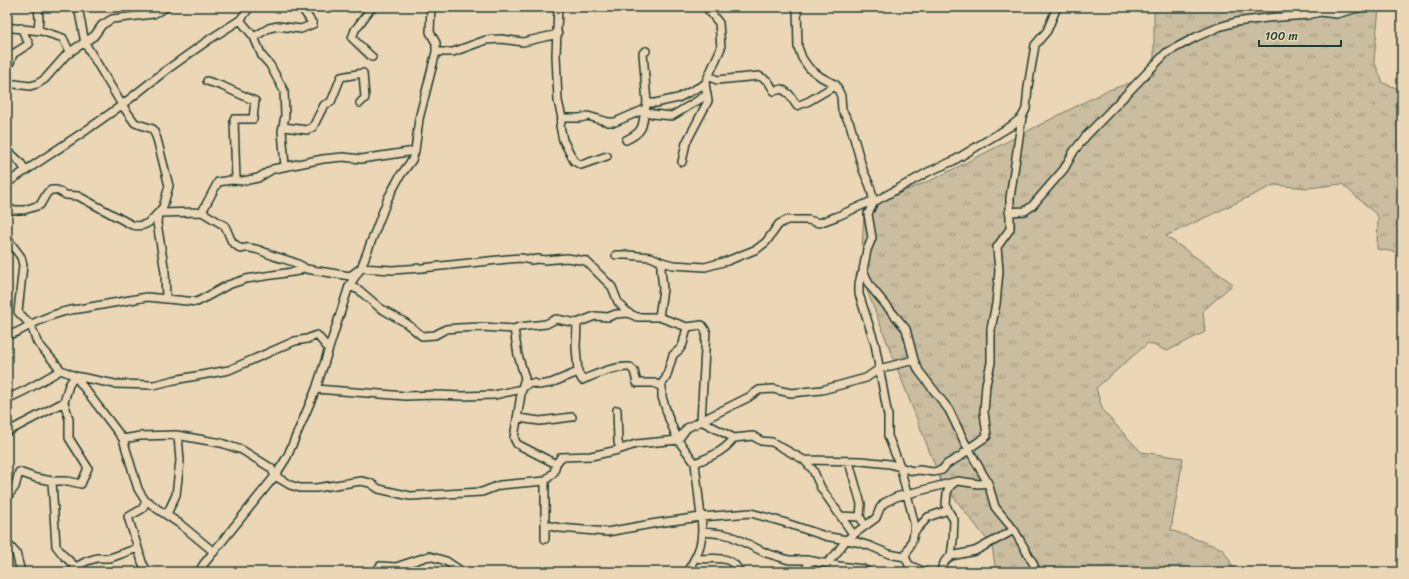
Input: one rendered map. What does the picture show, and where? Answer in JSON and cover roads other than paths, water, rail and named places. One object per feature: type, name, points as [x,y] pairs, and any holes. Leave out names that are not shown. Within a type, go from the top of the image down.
[{"type":"street","points":[[38,7],[38,30]]},
{"type":"street","points":[[7,210],[24,210],[40,204],[47,193],[51,190],[57,190],[66,195],[78,196],[132,225],[139,226],[149,222],[163,207],[169,186],[153,129],[135,123],[122,105],[85,43],[78,7]]},
{"type":"street","points":[[7,83],[30,86],[37,84],[45,79],[70,52],[94,36],[102,25],[112,18],[153,14],[167,7]]},
{"type":"street","points":[[7,183],[122,105],[165,71],[240,20],[250,7]]},
{"type":"street","points":[[254,37],[269,28],[278,26],[301,28],[313,24],[300,7]]},
{"type":"street","points":[[372,7],[355,30],[352,38],[372,57]]},
{"type":"street","points":[[199,572],[203,565],[275,476],[287,457],[316,389],[349,286],[361,268],[388,198],[400,176],[412,160],[415,151],[419,119],[436,52],[436,43],[430,32],[432,7]]},
{"type":"street","points":[[558,7],[556,55],[558,101],[562,118],[560,126],[563,140],[574,161],[581,165],[607,156]]},
{"type":"street","points":[[646,103],[655,103],[678,98],[705,84],[720,48],[719,23],[706,7]]},
{"type":"street","points":[[797,7],[798,47],[802,58],[809,68],[821,77],[836,85],[841,96],[842,110],[850,124],[858,156],[874,202],[868,214],[872,238],[867,250],[863,270],[870,286],[906,329],[914,360],[919,371],[949,410],[968,449],[988,483],[995,507],[1014,530],[1033,563],[1036,572]]},
{"type":"street","points":[[804,460],[867,462],[900,466],[913,471],[919,470],[934,472],[942,470],[947,464],[961,456],[968,449],[987,436],[984,412],[986,384],[991,363],[992,329],[999,271],[997,247],[1010,229],[1009,212],[1013,178],[1022,117],[1026,109],[1036,45],[1047,31],[1057,7]]},
{"type":"street","points":[[1009,212],[1025,211],[1032,206],[1064,169],[1074,151],[1086,136],[1166,53],[1196,37],[1219,27],[1236,22],[1308,15],[1320,12],[1336,14],[1362,7]]},
{"type":"street","points":[[240,20],[254,37],[262,56],[270,65],[284,91],[285,116],[282,131],[285,166]]},
{"type":"street","points":[[7,26],[38,30],[63,38],[70,52]]},
{"type":"street","points":[[7,65],[10,63],[13,54],[29,44],[21,28]]},
{"type":"street","points":[[436,52],[453,52],[486,40],[501,38],[523,42],[558,34]]},
{"type":"street","points":[[626,140],[640,130],[644,124],[644,110],[646,103],[643,53],[646,51]]},
{"type":"street","points":[[284,127],[308,130],[313,127],[324,105],[331,102],[341,77],[363,73],[365,98],[360,103]]},
{"type":"street","points":[[709,76],[717,80],[759,76],[768,81],[774,90],[782,89],[789,94],[797,106],[836,85]]},
{"type":"street","points":[[207,81],[255,101],[253,119],[234,119],[236,180]]},
{"type":"street","points":[[682,162],[686,143],[708,101],[705,84]]},
{"type":"street","points":[[562,118],[580,118],[588,116],[608,122],[615,122],[643,110],[653,114],[672,116],[707,95]]},
{"type":"street","points":[[616,255],[651,257],[672,265],[705,267],[727,261],[757,249],[766,242],[779,224],[787,220],[808,220],[819,223],[872,201],[874,202],[922,175],[953,161],[1011,126],[1022,117]]},
{"type":"street","points":[[7,150],[20,162],[26,171]]},
{"type":"street","points":[[202,212],[218,182],[231,180],[243,181],[258,178],[273,169],[323,159],[343,157],[361,159],[415,151]]},
{"type":"street","points":[[158,213],[202,212],[225,226],[232,242],[241,249],[248,248],[260,250],[302,266],[306,269],[350,276],[361,268],[392,270],[422,268],[508,258],[531,260],[538,258],[545,260],[567,258],[580,260],[590,264],[602,279],[612,287],[618,302],[628,313],[637,318],[659,318],[687,327],[702,325],[706,330],[701,421]]},
{"type":"street","points":[[158,213],[165,272],[166,298]]},
{"type":"street","points":[[7,238],[21,257],[23,265],[18,312],[31,325],[37,342],[61,370],[75,376],[115,384],[154,386],[174,380],[230,370],[295,342],[307,340],[318,335],[328,348]]},
{"type":"street","points":[[659,318],[663,289],[661,269],[662,262]]},
{"type":"street","points":[[7,335],[18,332],[54,314],[68,310],[147,297],[197,302],[228,285],[246,279],[299,271],[302,266]]},
{"type":"street","points":[[861,275],[858,284],[859,294],[875,344],[888,416],[888,436],[900,466],[906,495],[916,530]]},
{"type":"street","points":[[349,286],[358,290],[380,308],[406,323],[422,336],[434,335],[446,329],[482,327],[514,329],[519,327],[546,324],[556,319],[577,323],[595,316],[608,317],[628,313]]},
{"type":"street","points":[[577,323],[576,347],[578,372],[582,380],[611,369],[630,367],[634,371],[637,383],[654,383],[662,387],[662,397],[678,440],[695,463],[703,532],[701,543],[687,572]]},
{"type":"street","points":[[660,386],[666,378],[673,355],[683,344],[687,327]]},
{"type":"street","points":[[514,329],[518,355],[525,378],[514,438],[517,444],[556,464]]},
{"type":"street","points":[[545,539],[546,481],[554,472],[556,464],[561,457],[591,456],[636,444],[678,440],[687,428],[749,397],[759,390],[773,389],[791,393],[822,390],[866,378],[880,369],[914,360]]},
{"type":"street","points":[[7,399],[61,370]]},
{"type":"street","points":[[316,389],[406,396],[494,395],[522,389],[527,384],[533,383],[539,385],[551,383],[578,372]]},
{"type":"street","points":[[7,497],[15,487],[19,472],[36,478],[52,481],[68,481],[81,484],[88,468],[69,438],[69,419],[64,402],[69,385],[75,376]]},
{"type":"street","points":[[75,376],[123,439],[138,489],[146,502],[150,502],[156,508],[167,514],[214,552]]},
{"type":"street","points":[[7,432],[64,402]]},
{"type":"street","points":[[617,410],[620,449]]},
{"type":"street","points":[[518,418],[540,421],[572,417]]},
{"type":"street","points":[[701,421],[734,438],[753,436],[761,441],[772,442],[804,460],[813,470],[821,488],[853,534]]},
{"type":"street","points":[[123,439],[140,436],[178,436],[221,443],[242,450],[271,468],[275,476],[290,485],[300,488],[316,488],[361,481],[370,483],[379,489],[410,496],[482,492],[500,485],[546,481]]},
{"type":"street","points":[[167,514],[176,495],[180,461],[178,436]]},
{"type":"street","points":[[695,463],[718,453],[731,443],[734,438]]},
{"type":"street","points":[[849,462],[861,504],[860,517],[865,526]]},
{"type":"street","points":[[52,481],[56,546],[73,570],[97,558],[110,558],[138,548]]},
{"type":"street","points":[[827,563],[836,554],[846,540],[876,518],[884,503],[896,497],[958,481],[979,484],[988,483]]},
{"type":"street","points":[[951,556],[955,529],[954,520],[946,505],[947,493],[950,486],[958,481]]},
{"type":"street","points":[[146,502],[142,509],[128,517],[147,572]]},
{"type":"street","points":[[905,557],[916,530],[928,517],[948,510]]},
{"type":"street","points":[[545,525],[560,528],[607,532],[701,517],[751,513],[825,536],[870,546],[889,554],[905,557]]},
{"type":"street","points":[[841,516],[860,517]]},
{"type":"street","points":[[940,572],[945,561],[951,556],[975,550],[1014,530]]},
{"type":"street","points":[[703,532],[731,536],[766,553],[789,560],[807,560],[827,563],[863,569],[868,572]]},
{"type":"street","points":[[7,543],[16,553],[21,572]]},
{"type":"street","points":[[376,572],[380,566],[396,567],[430,556],[446,561],[458,568],[461,572]]},
{"type":"street","points":[[905,557],[909,565],[925,572]]},
{"type":"street","points":[[695,558],[730,560],[740,572]]},
{"type":"street","points":[[807,560],[808,572]]}]
